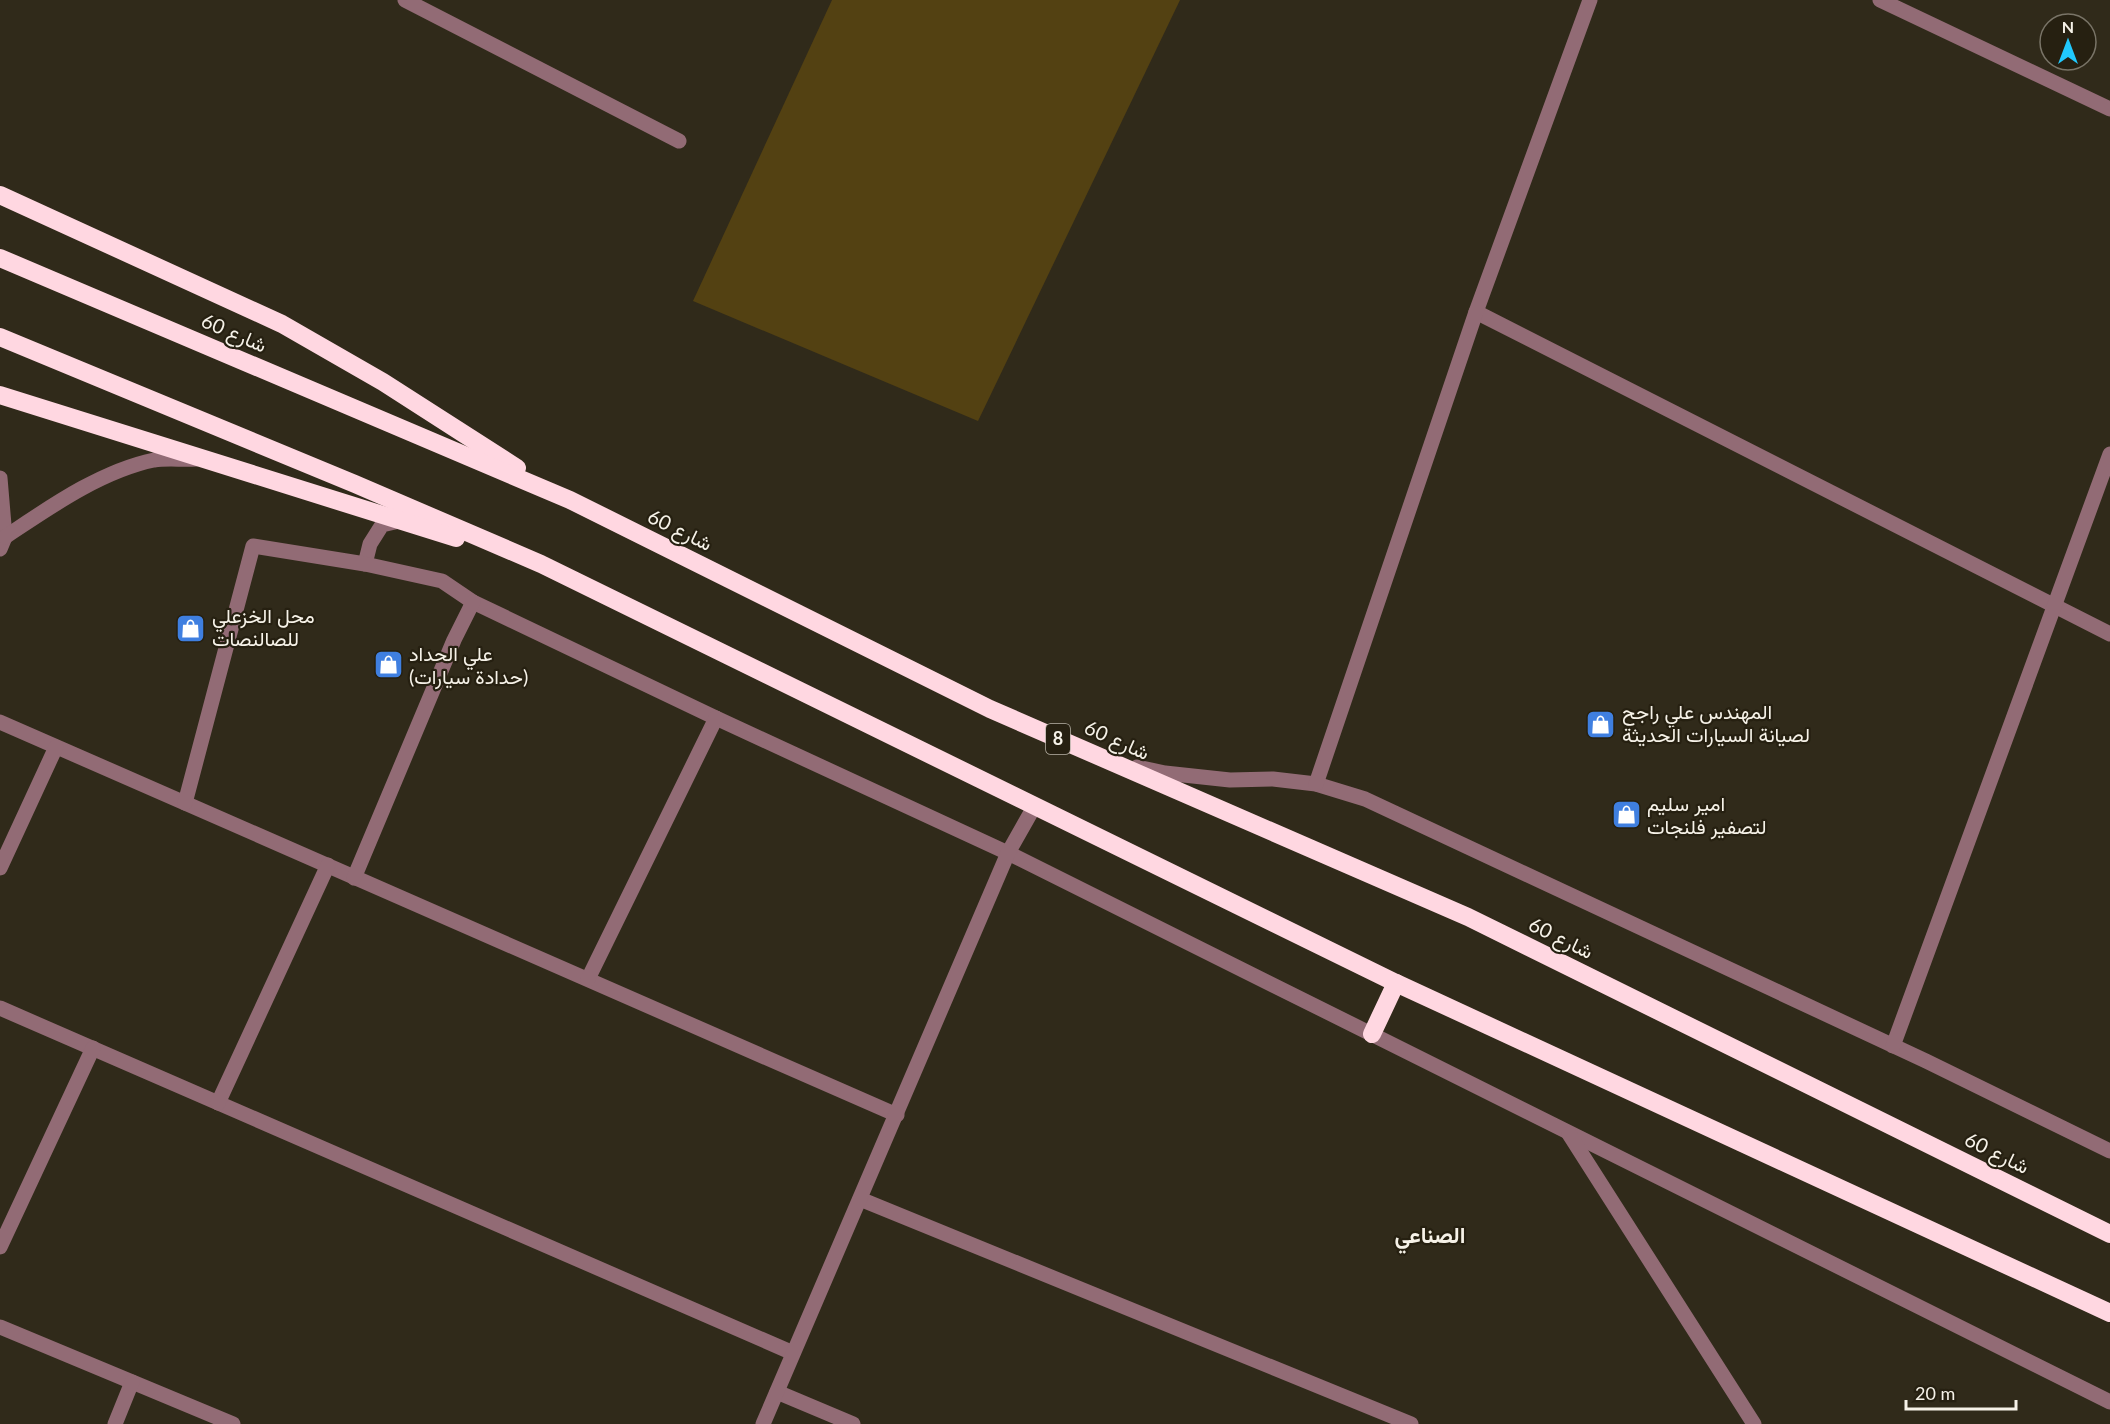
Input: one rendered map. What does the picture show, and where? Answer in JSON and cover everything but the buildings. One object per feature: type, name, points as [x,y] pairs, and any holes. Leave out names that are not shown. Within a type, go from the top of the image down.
[{"type":"highway","points":[[0,195],[282,324],[382,382],[570,500]]},
{"type":"highway","name":"شارع 60","points":[[0,258],[570,500],[990,709],[1468,917],[2110,1234]]},
{"type":"highway","points":[[0,336],[541,564],[1396,982],[2110,1313]]},
{"type":"highway","points":[[0,395],[541,564]]},
{"type":"highway","points":[[1372,1034],[1396,982]]},
{"type":"street","points":[[405,0],[679,141]]},
{"type":"street","points":[[1316,784],[1476,312],[1590,0]]},
{"type":"street","points":[[1880,0],[2110,109]]},
{"type":"street","points":[[1476,312],[2110,634]]},
{"type":"street","points":[[1893,1046],[2110,454]]},
{"type":"street","points":[[3,543],[73,495],[125,470],[155,460],[201,459]]},
{"type":"street","points":[[0,478],[3,543]]},
{"type":"street","points":[[365,564],[370,544],[382,525],[399,521]]},
{"type":"street","points":[[184,803],[253,546],[365,564],[442,581],[473,602],[716,718],[1008,853],[2110,1402]]},
{"type":"street","points":[[354,878],[454,640],[473,602]]},
{"type":"street","points":[[588,980],[716,718]]},
{"type":"street","points":[[0,722],[897,1115]]},
{"type":"street","points":[[0,868],[56,747]]},
{"type":"street","points":[[1107,761],[1165,773],[1230,780],[1273,779],[1316,784],[1389,809],[1893,1046],[2110,1151]]},
{"type":"street","points":[[763,1424],[1008,853],[1034,807]]},
{"type":"street","points":[[218,1102],[328,866]]},
{"type":"street","points":[[0,1008],[793,1353]]},
{"type":"street","points":[[0,1247],[93,1048]]},
{"type":"street","points":[[1569,1134],[1754,1424]]},
{"type":"street","points":[[860,1198],[1411,1424]]},
{"type":"street","points":[[0,1327],[233,1424]]},
{"type":"street","points":[[115,1424],[132,1382]]},
{"type":"street","points":[[777,1392],[853,1424]]},
{"type":"place","name":"محل الخزعلي للصالنصات","points":[[191,628]]},
{"type":"place","name":"علي الحداد (حدادة سيارات)","points":[[388,665]]},
{"type":"place","name":"المهندس علي راجح لصيانة السيارات الحديثة","points":[[1601,724]]},
{"type":"place","name":"امير سليم لتصفير فلنجات","points":[[1626,815]]},
{"type":"district","name":"الصناعي","points":[[1430,1235]]}]
